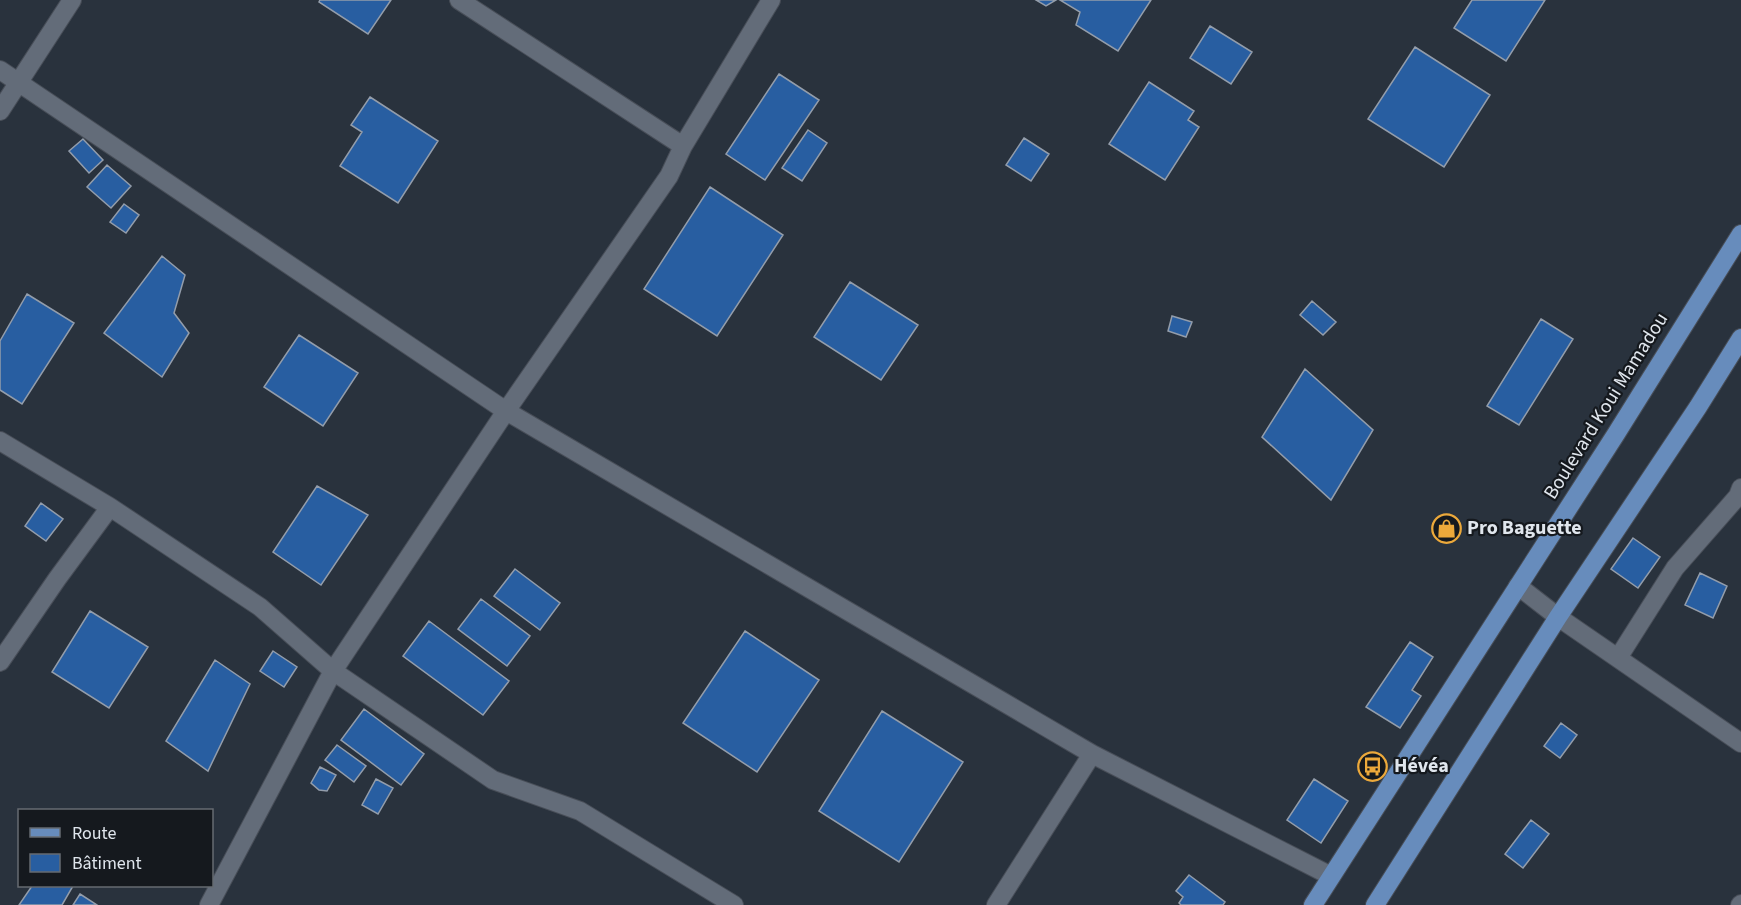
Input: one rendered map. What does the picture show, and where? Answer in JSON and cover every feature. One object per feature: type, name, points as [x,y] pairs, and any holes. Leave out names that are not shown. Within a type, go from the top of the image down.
[{"type":"main road","name":"Boulevard Koui Mamadou","points":[[1313,905],[1616,434],[1741,234]]},
{"type":"main road","points":[[1375,905],[1558,617],[1698,407],[1741,338]]},
{"type":"street","points":[[0,111],[72,0]]},
{"type":"street","points":[[459,0],[683,146]]},
{"type":"street","points":[[209,905],[333,671],[506,411],[669,176],[683,146],[771,0]]},
{"type":"street","points":[[0,69],[506,411],[1092,754],[1331,876]]},
{"type":"street","points":[[0,441],[110,507],[260,607],[333,671],[494,780],[579,811],[734,905]]},
{"type":"street","points":[[1618,658],[1675,568],[1738,495],[1741,488]]},
{"type":"street","points":[[0,662],[110,507]]},
{"type":"street","points":[[1518,585],[1558,617],[1741,743]]},
{"type":"street","points":[[996,905],[1092,754]]},
{"type":"building","points":[[320,0],[391,0],[368,34],[319,2]]},
{"type":"building","points":[[1036,0],[1056,0],[1046,6]]},
{"type":"building","points":[[1060,0],[1151,0],[1118,51],[1076,25],[1080,12]]},
{"type":"building","points":[[1472,0],[1545,0],[1506,61],[1454,28]]},
{"type":"building","points":[[1210,26],[1252,52],[1231,84],[1190,58]]},
{"type":"building","points":[[1415,47],[1490,95],[1444,167],[1368,119]]},
{"type":"building","points":[[779,74],[819,100],[765,180],[726,154]]},
{"type":"building","points":[[1149,82],[1194,111],[1188,120],[1199,127],[1165,180],[1109,144]]},
{"type":"building","points":[[370,97],[438,141],[398,203],[340,166],[362,132],[351,125]]},
{"type":"building","points":[[808,130],[827,143],[802,181],[782,168]]},
{"type":"building","points":[[1024,138],[1049,154],[1031,181],[1006,165]]},
{"type":"building","points":[[83,139],[103,160],[89,173],[69,151]]},
{"type":"building","points":[[107,165],[131,186],[111,208],[87,187]]},
{"type":"building","points":[[710,187],[783,235],[717,336],[644,289]]},
{"type":"building","points":[[124,204],[139,215],[126,233],[110,222]]},
{"type":"building","points":[[162,256],[185,275],[174,313],[189,333],[162,377],[104,333]]},
{"type":"building","points":[[850,282],[918,325],[881,380],[814,337]]},
{"type":"building","points":[[27,294],[74,323],[22,404],[0,390],[0,341]]},
{"type":"building","points":[[1312,301],[1336,322],[1323,335],[1300,315]]},
{"type":"building","points":[[1172,316],[1192,322],[1186,337],[1168,331]]},
{"type":"building","points":[[1541,319],[1573,339],[1519,425],[1487,406]]},
{"type":"building","points":[[299,335],[358,373],[323,426],[264,387]]},
{"type":"building","points":[[1305,369],[1373,430],[1331,500],[1262,437]]},
{"type":"building","points":[[317,486],[368,515],[321,585],[273,552]]},
{"type":"building","points":[[41,503],[63,519],[46,541],[25,526]]},
{"type":"building","points":[[1633,538],[1660,557],[1638,588],[1611,569]]},
{"type":"building","points":[[515,569],[560,603],[540,630],[494,596]]},
{"type":"building","points":[[1700,573],[1727,586],[1713,618],[1685,605]]},
{"type":"building","points":[[481,599],[530,636],[507,666],[458,629]]},
{"type":"building","points":[[90,611],[148,647],[109,708],[52,672]]},
{"type":"building","points":[[429,621],[509,681],[483,715],[403,656]]},
{"type":"building","points":[[745,631],[819,680],[757,772],[683,723]]},
{"type":"building","points":[[1410,642],[1433,657],[1412,690],[1421,696],[1400,728],[1366,707]]},
{"type":"building","points":[[273,651],[297,667],[284,687],[260,671]]},
{"type":"building","points":[[215,660],[250,684],[208,771],[166,741]]},
{"type":"building","points":[[364,709],[424,754],[401,785],[341,740]]},
{"type":"building","points":[[882,711],[963,762],[899,862],[819,811]]},
{"type":"building","points":[[1561,723],[1577,735],[1560,758],[1544,746]]},
{"type":"building","points":[[337,745],[366,766],[354,782],[325,760]]},
{"type":"building","points":[[320,767],[336,775],[327,791],[319,790],[311,783]]},
{"type":"building","points":[[376,779],[393,788],[378,814],[362,805]]},
{"type":"building","points":[[1314,779],[1348,801],[1321,843],[1287,820]]},
{"type":"building","points":[[1531,820],[1549,834],[1523,868],[1505,854]]},
{"type":"building","points":[[1189,875],[1225,902],[1223,905],[1181,905],[1179,903],[1183,897],[1176,891]]},
{"type":"building","points":[[31,887],[72,887],[62,905],[19,905]]},
{"type":"building","points":[[80,894],[97,905],[73,905]]},
{"type":"place","name":"Pro Baguette","points":[[1446,528]]},
{"type":"place","name":"Hévéa","points":[[1373,766]]}]
